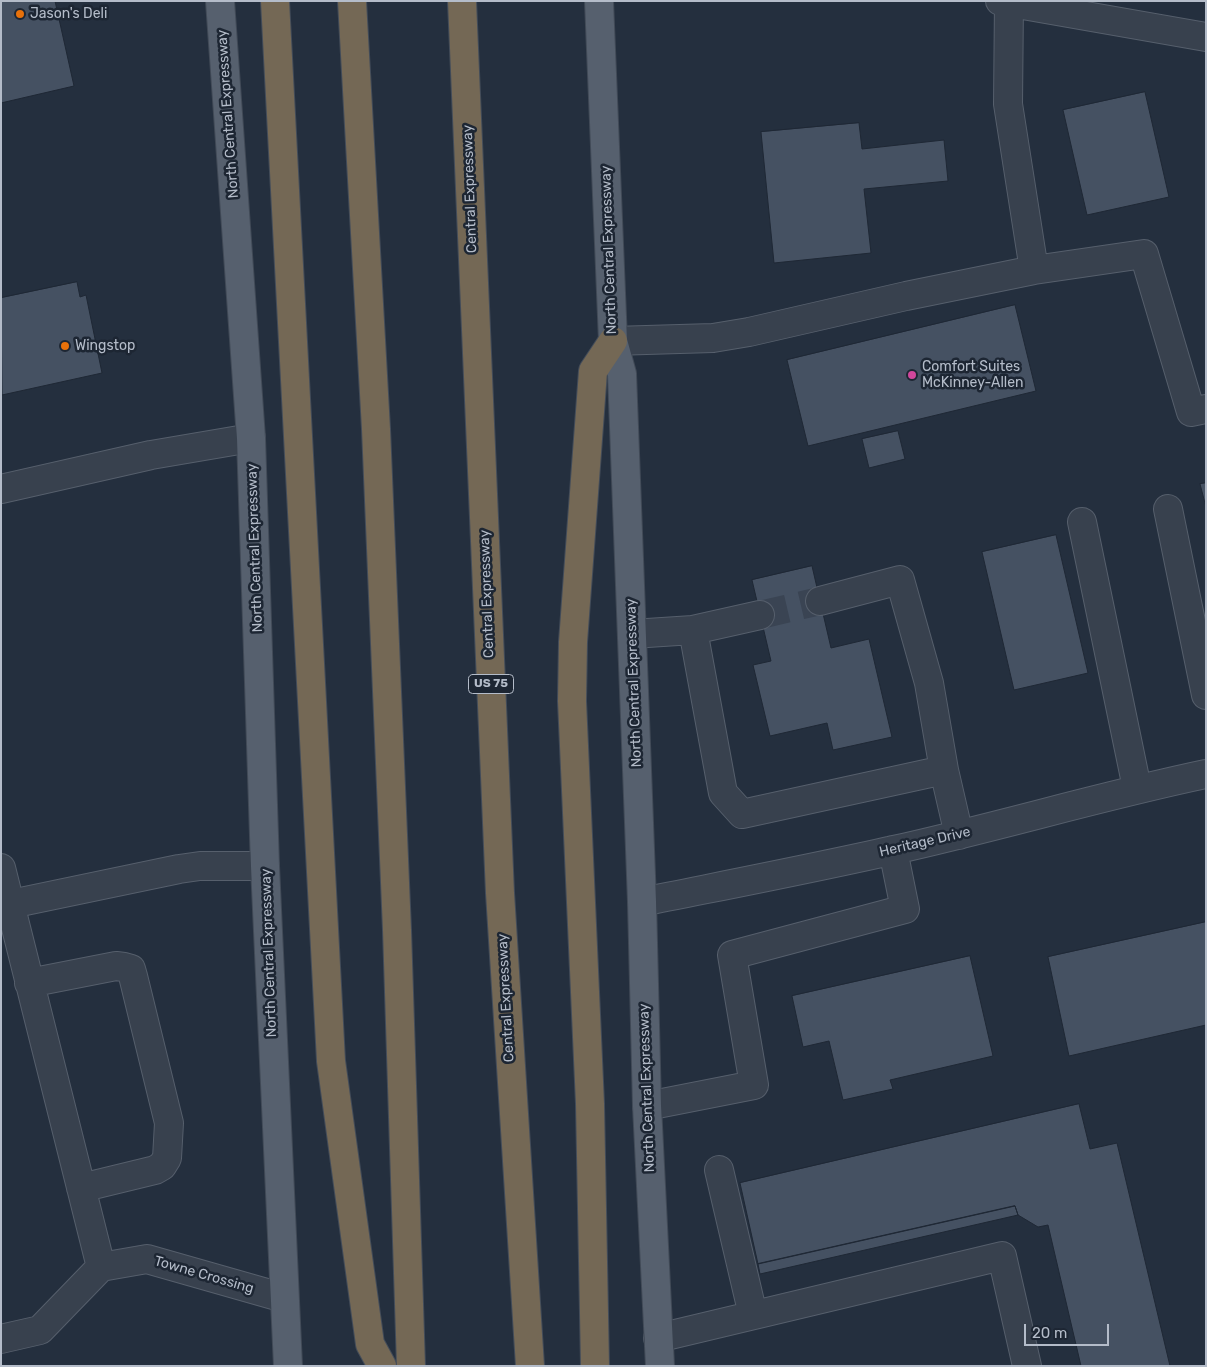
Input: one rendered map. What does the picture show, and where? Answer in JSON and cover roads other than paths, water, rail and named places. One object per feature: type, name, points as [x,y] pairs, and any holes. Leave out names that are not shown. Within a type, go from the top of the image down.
[{"type":"highway","points":[[275,1],[331,1061],[370,1344],[382,1366]]},
{"type":"highway","points":[[352,1],[376,428],[397,940],[411,1366]]},
{"type":"highway","name":"Central Expressway","points":[[462,1],[500,893],[530,1366]]},
{"type":"highway","points":[[595,1366],[590,1104],[572,701],[574,632],[592,370],[613,341]]},
{"type":"main road","name":"North Central Expressway","points":[[220,1],[251,438],[265,866],[288,1366]]},
{"type":"main road","name":"North Central Expressway","points":[[599,1],[613,341],[622,374],[642,902],[647,1106],[660,1366]]},
{"type":"street","points":[[1034,270],[1008,104],[1006,2],[1206,37]]},
{"type":"street","points":[[613,341],[713,338],[749,332],[906,296],[1034,270],[1144,254],[1191,412],[1206,409]]},
{"type":"street","points":[[1,489],[151,455],[251,438]]},
{"type":"street","points":[[1168,509],[1206,696]]},
{"type":"street","points":[[1082,522],[1137,788]]},
{"type":"street","points":[[820,600],[900,580],[930,683],[944,770],[959,834]]},
{"type":"street","points":[[632,634],[693,630],[760,615]]},
{"type":"street","points":[[693,630],[723,792],[742,814],[944,770]]},
{"type":"street","name":"Heritage Drive","points":[[642,902],[893,850],[1137,788],[1206,774]]},
{"type":"street","points":[[647,1106],[754,1085],[732,955],[905,908],[893,850]]},
{"type":"street","points":[[5,905],[179,869],[200,866],[265,866]]},
{"type":"street","points":[[1,868],[5,905],[29,983],[101,1267],[40,1330],[1,1339]]},
{"type":"street","points":[[29,983],[116,966],[131,970],[133,976],[169,1123],[167,1158],[162,1166],[155,1170],[81,1188]]},
{"type":"street","points":[[719,1170],[753,1315]]},
{"type":"street","points":[[658,1338],[1002,1256],[1027,1366]]},
{"type":"street","name":"Towne Crossing","points":[[101,1267],[147,1259],[284,1298]]},
{"type":"tunnel","points":[[760,615],[820,601]]},
{"type":"place","name":"Jason's Deli","points":[[20,14]]},
{"type":"place","name":"Wingstop","points":[[65,346]]},
{"type":"place","name":"Comfort Suites McKinney-Allen","points":[[912,375]]}]
